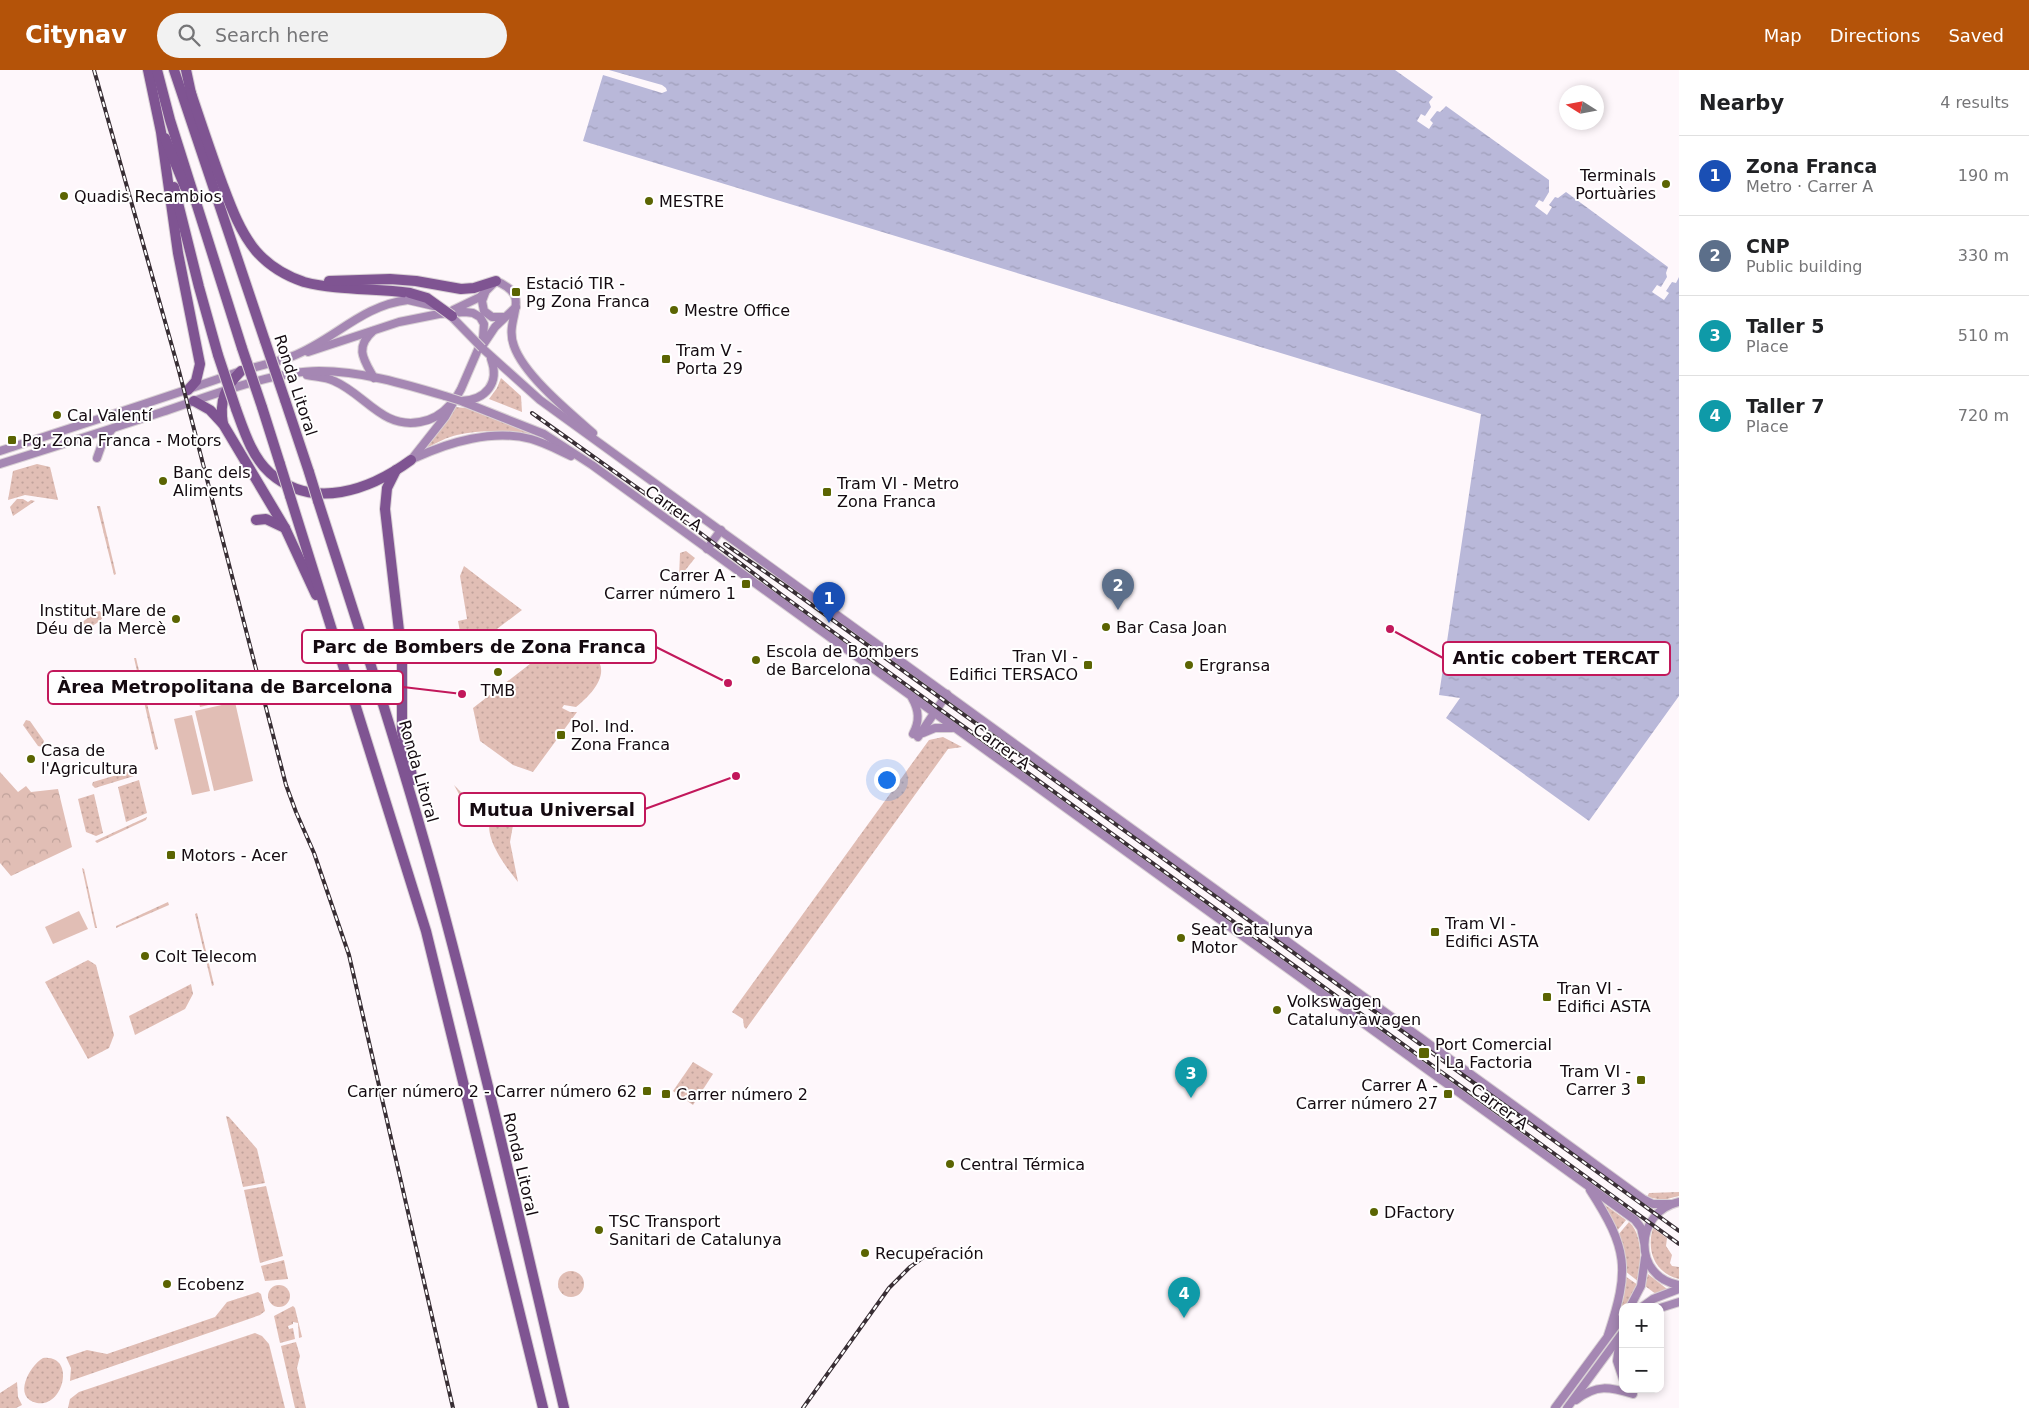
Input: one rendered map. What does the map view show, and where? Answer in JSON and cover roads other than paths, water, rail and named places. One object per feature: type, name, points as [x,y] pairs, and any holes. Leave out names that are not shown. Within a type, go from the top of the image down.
[{"type":"highway","points":[[148,70],[161,137],[178,253],[200,364],[196,381],[188,390]]},
{"type":"highway","points":[[157,70],[170,120],[426,931],[543,1408]]},
{"type":"highway","name":"Ronda Litoral","points":[[174,70],[318,501],[388,721],[434,876],[482,1065],[564,1408]]},
{"type":"highway","points":[[186,70],[218,200]]},
{"type":"highway","points":[[191,93],[228,200],[247,238],[268,263],[287,275],[303,281],[334,287],[427,298],[452,316]]},
{"type":"highway","points":[[158,119],[211,250]]},
{"type":"highway","points":[[161,137],[218,355],[236,409],[250,443],[263,464],[270,472],[295,488],[310,493],[335,494],[365,486],[396,470],[410,460]]},
{"type":"highway","points":[[303,281],[390,279],[468,289],[496,281]]},
{"type":"highway","points":[[223,424],[221,411],[225,392],[229,383],[241,371]]},
{"type":"highway","points":[[194,401],[210,410],[223,424],[285,528],[309,578],[348,680]]},
{"type":"highway","points":[[396,470],[389,483],[385,501],[402,657],[402,731],[434,876]]},
{"type":"highway","points":[[256,520],[266,519],[285,528]]},
{"type":"main road","points":[[0,451],[241,371],[334,345],[376,328],[440,314],[469,304],[496,281],[512,291],[517,305],[511,334],[522,361],[542,385],[581,422],[633,466]]},
{"type":"main road","points":[[486,291],[482,301],[484,311],[492,317],[504,317]]},
{"type":"main road","points":[[292,356],[327,338],[372,309],[409,297]]},
{"type":"main road","points":[[475,357],[504,317],[517,305]]},
{"type":"main road","points":[[410,460],[459,399],[484,328],[480,317],[470,313],[440,314]]},
{"type":"main road","name":"Carrer A","points":[[452,316],[490,357],[533,395],[1646,1201],[1653,1204],[1675,1203]]},
{"type":"main road","points":[[374,378],[363,357],[362,350],[365,339],[376,328]]},
{"type":"main road","points":[[0,464],[194,401],[293,374],[334,381],[351,391],[378,413],[391,420],[402,423],[422,422],[435,417],[459,399],[478,399],[491,388],[494,366],[490,357]]},
{"type":"main road","name":"Carrer A","points":[[293,374],[329,372],[374,378],[459,399],[544,434],[592,465],[1635,1220],[1641,1228],[1644,1242]]},
{"type":"main road","points":[[97,458],[103,441],[112,429]]},
{"type":"main road","points":[[410,460],[441,446],[463,439],[514,436],[533,439],[592,465]]},
{"type":"main road","points":[[706,549],[721,530]]},
{"type":"main road","points":[[917,735],[948,694]]},
{"type":"main road","points":[[910,696],[915,704],[918,715],[917,735]]},
{"type":"main road","points":[[917,735],[935,728],[954,728]]},
{"type":"main road","points":[[1588,1186],[1615,1233],[1622,1257],[1623,1271],[1620,1295],[1608,1335]]},
{"type":"main road","points":[[1632,1303],[1642,1286],[1645,1254],[1644,1242],[1652,1219],[1660,1211],[1675,1203]]},
{"type":"main road","points":[[1645,1254],[1655,1274],[1665,1281],[1679,1285]]},
{"type":"main road","points":[[1649,1303],[1679,1289]]},
{"type":"main road","points":[[1664,1307],[1679,1302]]},
{"type":"main road","points":[[1556,1408],[1619,1321]]},
{"type":"main road","points":[[1569,1406],[1619,1337]]},
{"type":"main road","points":[[1619,1350],[1617,1361],[1619,1367]]},
{"type":"main road","points":[[1569,1406],[1585,1394],[1597,1389],[1610,1387],[1619,1390]]},
{"type":"water","points":[[609,70],[1395,70],[1433,97],[1429,102],[1431,107],[1425,116],[1421,114],[1417,121],[1429,129],[1433,123],[1430,120],[1437,111],[1440,112],[1446,106],[1549,180],[1549,192],[1543,202],[1539,200],[1535,206],[1547,215],[1552,207],[1549,205],[1555,197],[1558,198],[1566,192],[1668,267],[1667,277],[1661,287],[1657,285],[1652,292],[1664,300],[1669,293],[1666,291],[1672,282],[1676,283],[1679,277],[1679,696],[1589,821],[1446,718],[1460,698],[1439,695],[1481,414],[583,141],[603,75],[662,93],[667,91],[662,85]]},
{"type":"railway","points":[[94,70],[179,371],[286,785],[314,853],[349,955],[453,1408]]},
{"type":"railway","points":[[532,413],[695,529],[782,595],[1679,1244]]},
{"type":"railway","points":[[725,544],[1679,1231]]},
{"type":"railway","points":[[803,1408],[889,1288],[910,1267],[935,1249]]},
{"type":"place","name":"Terminals Portuàries","points":[[1666,184]]},
{"type":"place","name":"Quadis Recambios","points":[[64,196]]},
{"type":"place","name":"MESTRE","points":[[649,201]]},
{"type":"place","name":"Estació TIR - Pg Zona Franca","points":[[516,292]]},
{"type":"place","name":"Mestre Office","points":[[674,310]]},
{"type":"place","name":"Tram V - Porta 29","points":[[666,359]]},
{"type":"place","name":"Cal Valentí","points":[[57,415]]},
{"type":"place","name":"Pg. Zona Franca - Motors","points":[[12,440]]},
{"type":"place","name":"Banc dels Aliments","points":[[163,481]]},
{"type":"place","name":"Tram VI - Metro Zona Franca","points":[[827,492]]},
{"type":"place","name":"Carrer A - Carrer número 1","points":[[746,584]]},
{"type":"place","name":"CNP","points":[[1118,610]]},
{"type":"place","name":"Institut Mare de Déu de la Mercè","points":[[176,619]]},
{"type":"place","name":"Zona Franca","points":[[829,623]]},
{"type":"place","name":"Bar Casa Joan","points":[[1106,627]]},
{"type":"place","name":"Antic cobert TERCAT","points":[[1390,629]]},
{"type":"place","name":"Escola de Bombers de Barcelona","points":[[756,660]]},
{"type":"place","name":"Tran VI - Edifici TERSACO","points":[[1088,665]]},
{"type":"place","name":"Ergransa","points":[[1189,665]]},
{"type":"place","name":"TMB","points":[[498,672]]},
{"type":"place","name":"Parc de Bombers de Zona Franca","points":[[728,683]]},
{"type":"place","name":"Àrea Metropolitana de Barcelona","points":[[462,694]]},
{"type":"place","name":"Pol. Ind. Zona Franca","points":[[561,735]]},
{"type":"place","name":"Casa de l'Agricultura","points":[[31,759]]},
{"type":"place","name":"Mutua Universal","points":[[736,776]]},
{"type":"place","name":"Motors - Acer","points":[[171,855]]},
{"type":"place","name":"Tram VI - Edifici ASTA","points":[[1435,932]]},
{"type":"place","name":"Seat Catalunya Motor","points":[[1181,938]]},
{"type":"place","name":"Colt Telecom","points":[[145,956]]},
{"type":"place","name":"Tran VI - Edifici ASTA","points":[[1547,997]]},
{"type":"place","name":"Volkswagen Catalunyawagen","points":[[1277,1010]]},
{"type":"place","name":"Port Comercial | La Factoria","points":[[1424,1053]]},
{"type":"place","name":"Tram VI - Carrer 3","points":[[1641,1080]]},
{"type":"place","name":"Carrer número 2 - Carrer número 62","points":[[647,1091]]},
{"type":"place","name":"Carrer número 2","points":[[666,1094]]},
{"type":"place","name":"Carrer A - Carrer número 27","points":[[1448,1094]]},
{"type":"place","name":"Taller 5","points":[[1191,1098]]},
{"type":"place","name":"Central Térmica","points":[[950,1164]]},
{"type":"place","name":"DFactory","points":[[1374,1212]]},
{"type":"place","name":"TSC Transport Sanitari de Catalunya","points":[[599,1230]]},
{"type":"place","name":"Recuperación","points":[[865,1253]]},
{"type":"place","name":"Ecobenz","points":[[167,1284]]},
{"type":"place","name":"Taller 7","points":[[1184,1318]]}]
